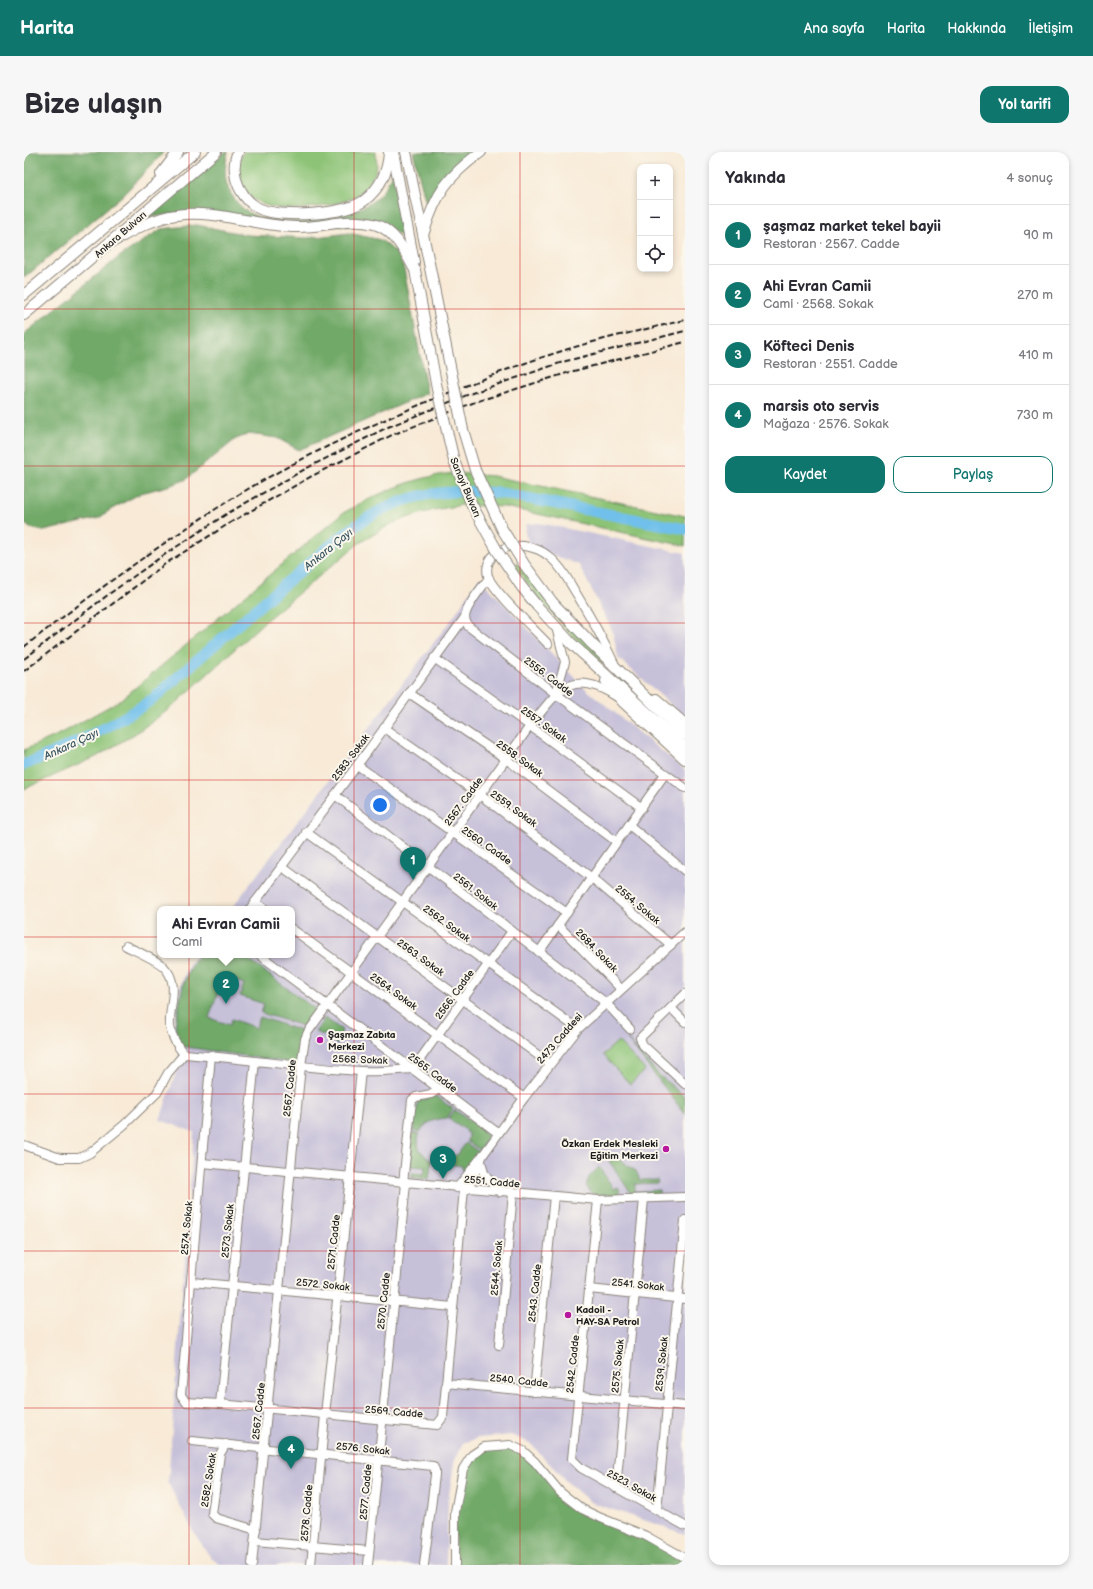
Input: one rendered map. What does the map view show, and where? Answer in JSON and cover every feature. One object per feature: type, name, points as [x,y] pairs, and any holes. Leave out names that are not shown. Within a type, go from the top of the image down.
[{"type":"main road","points":[[146,192],[178,152]]},
{"type":"main road","name":"Ankara Bulvarı","points":[[24,295],[195,152]]},
{"type":"main road","name":"Ankara Bulvarı","points":[[24,315],[112,242],[216,152]]},
{"type":"main road","points":[[238,152],[236,157],[235,177],[238,186],[245,197],[258,208],[274,213],[291,215],[322,213],[345,208],[364,201],[375,190],[386,171],[389,152]]},
{"type":"main road","name":"Sanayi Bulvarı","points":[[393,152],[437,388],[454,461],[472,505],[498,552],[521,586],[556,626],[571,643],[685,747]]},
{"type":"main road","name":"Sanayi Bulvarı","points":[[406,152],[463,430],[475,470],[502,529],[524,564],[553,603],[592,644],[642,691],[685,735]]},
{"type":"main road","points":[[424,234],[429,215],[448,180],[458,169],[481,152]]},
{"type":"main road","points":[[112,242],[144,225],[176,215],[203,214],[271,225],[296,227],[310,227],[350,221],[374,224],[389,232],[400,242],[415,270]]},
{"type":"main road","points":[[599,667],[603,678],[622,701],[685,759]]},
{"type":"main road","points":[[642,691],[652,696],[685,724]]},
{"type":"street","points":[[548,644],[498,591],[489,578],[488,567],[490,559],[507,548],[515,546],[527,547],[541,551],[548,555],[560,568],[604,642],[614,664]]},
{"type":"street","points":[[465,617],[472,603],[489,578]]},
{"type":"street","name":"2583. Sokak","points":[[252,906],[465,617]]},
{"type":"street","name":"2556. Cadde","points":[[465,617],[465,621],[473,630],[556,694],[685,788]]},
{"type":"street","points":[[556,626],[565,662],[556,694]]},
{"type":"street","name":"2557. Sokak","points":[[434,658],[642,808]]},
{"type":"street","points":[[556,694],[571,685],[582,683],[590,684],[606,690],[622,701]]},
{"type":"street","name":"2558. Sokak","points":[[409,693],[506,759],[617,842]]},
{"type":"street","name":"2567. Cadde","points":[[252,1565],[290,1172],[305,1039],[308,1032],[530,726],[556,694]]},
{"type":"street","name":"2559. Sokak","points":[[384,728],[480,795],[592,878]]},
{"type":"street","name":"2560. Cadde","points":[[357,764],[567,913]]},
{"type":"street","points":[[539,952],[665,774]]},
{"type":"street","name":"2561. Sokak","points":[[335,795],[606,1003],[630,1029]]},
{"type":"street","points":[[629,826],[685,871]]},
{"type":"street","name":"2562. Sokak","points":[[306,832],[578,1029]]},
{"type":"street","name":"2563. Sokak","points":[[281,866],[550,1064]]},
{"type":"street","name":"2554. Sokak","points":[[592,878],[671,945]]},
{"type":"street","points":[[255,902],[261,906]]},
{"type":"street","name":"2684. Sokak","points":[[558,925],[621,989]]},
{"type":"street","name":"2564. Sokak","points":[[295,931],[524,1098]]},
{"type":"street","name":"2566. Cadde","points":[[413,1069],[512,931]]},
{"type":"street","name":"2473 Caddesi","points":[[463,1189],[498,1133],[578,1029],[685,932]]},
{"type":"street","points":[[24,1145],[60,1158],[79,1158],[90,1153],[157,1093],[168,1073],[184,1054],[176,1044],[170,1027],[173,992],[170,976],[164,967],[126,946]]},
{"type":"street","name":"2565. Cadde","points":[[264,958],[498,1133]]},
{"type":"street","points":[[685,994],[640,1038],[641,1042],[685,1084]]},
{"type":"street","points":[[670,1008],[685,1022]]},
{"type":"street","name":"2568. Sokak","points":[[184,1054],[361,1071],[413,1069]]},
{"type":"street","name":"2574. Sokak","points":[[184,1400],[181,1395],[211,1056]]},
{"type":"street","name":"2573. Sokak","points":[[220,1404],[255,1061]]},
{"type":"street","name":"2571. Cadde","points":[[325,1415],[361,1071]]},
{"type":"street","name":"2570. Cadde","points":[[382,1420],[412,1100],[416,1097],[431,1094],[439,1089]]},
{"type":"street","points":[[482,1158],[484,1173],[500,1192]]},
{"type":"street","name":"2551. Cadde","points":[[202,1164],[463,1189],[598,1200],[685,1197]]},
{"type":"street","name":"2569. Cadde","points":[[184,1400],[186,1402],[268,1408],[325,1415],[437,1425],[442,1417],[446,1383],[463,1189]]},
{"type":"street","name":"2544. Sokak","points":[[499,1345],[513,1193]]},
{"type":"street","name":"2543. Cadde","points":[[534,1392],[554,1196]]},
{"type":"street","name":"2575. Sokak","points":[[616,1488],[644,1199]]},
{"type":"street","name":"2542. Cadde","points":[[572,1459],[598,1200]]},
{"type":"street","name":"2539. Sokak","points":[[657,1510],[667,1405],[681,1299],[685,1220]]},
{"type":"street","name":"2572. Sokak","points":[[192,1282],[453,1307]]},
{"type":"street","name":"2541. Sokak","points":[[589,1289],[681,1299]]},
{"type":"street","name":"2540. Cadde","points":[[446,1383],[685,1406]]},
{"type":"street","name":"2578. Cadde","points":[[311,1565],[325,1415]]},
{"type":"street","name":"2577. Cadde","points":[[368,1565],[382,1420]]},
{"type":"street","name":"2576. Sokak","points":[[192,1441],[433,1466],[435,1470],[424,1565]]},
{"type":"street","name":"2582. Sokak","points":[[226,1444],[220,1454],[212,1514],[216,1518],[256,1530]]},
{"type":"street","points":[[455,1565],[455,1512],[463,1469],[472,1455],[484,1447],[510,1446],[523,1451],[535,1462],[560,1492],[582,1509],[646,1536],[685,1558]]},
{"type":"street","name":"2523. Sokak","points":[[572,1459],[581,1468],[685,1526]]},
{"type":"street","points":[[255,1541],[369,1551]]},
{"type":"shaded area","points":[[539,523],[685,553],[685,717],[618,658],[613,632],[579,565],[530,546],[525,533],[527,524]]},
{"type":"shaded area","points":[[479,578],[587,690],[685,770],[685,1534],[590,1502],[566,1481],[530,1443],[511,1435],[478,1438],[463,1443],[455,1458],[448,1501],[446,1565],[221,1565],[211,1558],[193,1531],[168,1483],[194,1132],[160,1120],[178,1066],[179,1054],[173,1027],[180,986],[189,964],[194,958],[295,958],[295,906],[233,906],[454,616]]},
{"type":"green space","points":[[24,152],[164,152],[123,195],[24,278]]},
{"type":"green space","points":[[225,152],[228,152],[225,172],[227,183],[236,201],[244,209],[254,215],[275,221],[298,221],[326,217],[358,209],[370,203],[381,194],[392,172],[406,243],[400,235],[385,226],[307,226],[177,213],[147,218]]},
{"type":"green space","points":[[243,152],[376,152],[377,166],[373,177],[360,193],[344,201],[317,207],[292,209],[279,208],[267,206],[256,201],[247,193],[241,182],[239,174]]},
{"type":"green space","points":[[413,152],[472,152],[456,164],[437,190],[427,207]]},
{"type":"green space","points":[[197,225],[248,235],[307,238],[349,233],[381,240],[397,253],[404,269],[427,393],[299,450],[277,438],[249,434],[236,439],[185,480],[141,493],[110,510],[99,518],[44,531],[30,528],[24,523],[24,334],[119,257],[161,229]]},
{"type":"green space","points":[[456,473],[493,476],[685,516],[685,546],[505,507],[462,505],[434,510],[410,517],[391,524],[358,544],[264,622],[171,708],[133,735],[96,757],[24,789],[24,750],[62,733],[122,699],[343,513],[384,492],[412,482]]},
{"type":"green space","points":[[517,563],[546,600],[685,734],[685,740],[567,631],[540,600],[514,565]]},
{"type":"green space","points":[[198,958],[246,958],[315,1009],[303,1026],[261,1013],[264,1004],[240,996],[244,984],[224,976],[209,1018],[230,1025],[232,1019],[256,1028],[260,1017],[301,1031],[298,1064],[180,1046],[175,1026],[183,985],[192,964]]},
{"type":"green space","points":[[325,1018],[342,1030],[337,1045],[330,1037],[315,1032]]},
{"type":"green space","points":[[627,1039],[659,1075],[685,1097],[685,1114]]},
{"type":"green space","points":[[618,1041],[645,1070],[630,1084],[603,1055]]},
{"type":"green space","points":[[436,1096],[453,1109],[447,1118],[428,1123],[420,1132],[413,1131],[418,1101]]},
{"type":"green space","points":[[455,1110],[483,1130],[487,1138],[480,1150],[467,1141],[469,1136],[463,1128],[448,1119]]},
{"type":"green space","points":[[413,1133],[419,1134],[418,1144],[420,1150],[432,1161],[429,1179],[411,1177],[412,1173],[424,1174],[425,1167],[409,1166]]},
{"type":"green space","points":[[466,1143],[479,1152],[463,1174],[462,1166],[434,1162],[447,1154],[453,1156],[457,1155]]},
{"type":"green space","points":[[616,1156],[636,1171],[640,1180],[657,1180],[658,1183],[635,1184],[635,1192],[659,1190],[659,1194],[632,1195],[609,1161]]},
{"type":"green space","points":[[599,1167],[614,1189],[618,1188],[620,1191],[617,1195],[592,1194],[586,1186],[589,1177]]},
{"type":"green space","points":[[510,1445],[523,1451],[568,1499],[685,1558],[685,1565],[455,1565],[455,1512],[463,1469],[484,1447]]},
{"type":"waterway","name":"Ankara Çayı","points":[[24,765],[58,751],[107,727],[154,698],[262,603],[346,532],[372,515],[400,502],[437,493],[475,491],[500,493],[685,529]]},
{"type":"railway","points":[[24,647],[121,574],[196,522],[247,490],[326,447],[409,409],[530,361],[592,342],[685,320]]},
{"type":"railway","points":[[24,659],[109,594],[161,557],[228,513],[307,468],[388,427],[472,393],[566,361],[685,331]]},
{"type":"railway","points":[[24,671],[165,564],[233,521],[312,476],[392,435],[475,402],[570,372],[685,342]]},
{"type":"place","name":"şaşmaz market tekel bayii","points":[[413,880]]},
{"type":"place","name":"Ahi Evran Camii","points":[[226,1004]]},
{"type":"place","name":"Şaşmaz Zabıta Merkezi","points":[[320,1040]]},
{"type":"place","name":"Özkan Erdek Mesleki Eğitim Merkezi","points":[[666,1149]]},
{"type":"place","name":"Köfteci Denis","points":[[443,1179]]},
{"type":"place","name":"Kadoil - HAY-SA Petrol","points":[[568,1315]]},
{"type":"place","name":"marsis oto servis","points":[[291,1469]]}]
